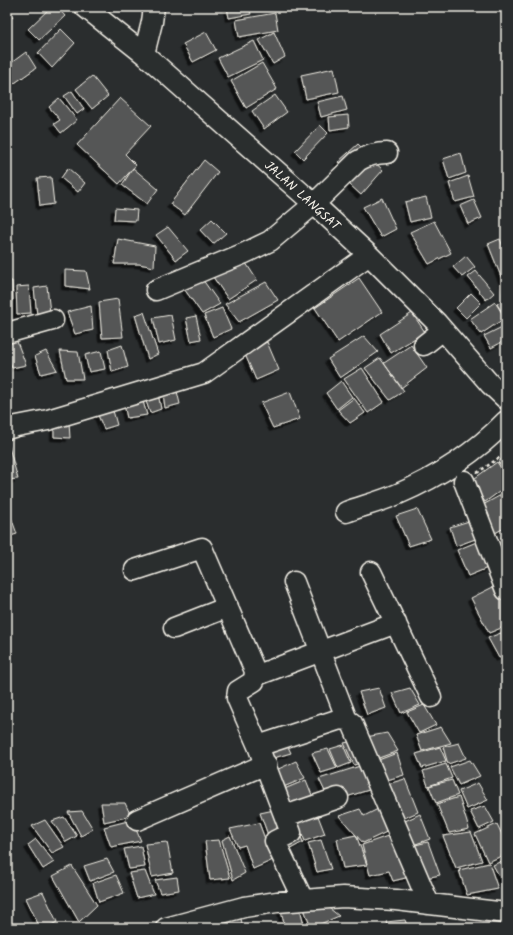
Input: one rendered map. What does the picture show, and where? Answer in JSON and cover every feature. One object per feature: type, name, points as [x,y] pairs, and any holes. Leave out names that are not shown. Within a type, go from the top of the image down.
[{"type":"street","name":"JALAN LANGSAT","points":[[85,7],[144,54],[314,204],[368,254],[443,330],[490,384],[506,399]]},
{"type":"street","points":[[144,54],[154,7]]},
{"type":"street","points":[[156,290],[270,241],[314,204],[358,161],[365,156],[376,153],[387,153]]},
{"type":"street","points":[[7,429],[48,420],[204,373],[368,254]]},
{"type":"street","points":[[7,333],[53,320]]},
{"type":"street","points":[[424,344],[443,330]]},
{"type":"street","points":[[346,512],[398,494],[448,468],[494,434],[506,421]]},
{"type":"street","points":[[464,481],[506,590]]},
{"type":"street","points":[[135,570],[202,548],[255,671],[255,676],[252,683],[238,691],[236,698],[266,764],[291,833],[276,841],[303,900]]},
{"type":"street","points":[[371,572],[431,697]]},
{"type":"street","points":[[294,582],[347,720]]},
{"type":"street","points":[[174,628],[228,606]]},
{"type":"street","points":[[255,676],[396,623]]},
{"type":"street","points":[[258,746],[340,719],[347,720],[352,723],[429,904]]},
{"type":"street","points":[[137,820],[266,764]]},
{"type":"street","points":[[285,816],[338,798]]},
{"type":"street","points":[[177,927],[244,907],[277,902],[343,897],[396,900],[506,912]]},
{"type":"path","points":[[464,481],[506,453]]},
{"type":"building","points":[[51,7],[57,7],[65,16],[39,40],[28,29]]},
{"type":"building","points":[[227,7],[249,7],[251,14],[229,18]]},
{"type":"building","points":[[7,9],[13,17],[7,22]]},
{"type":"building","points":[[275,13],[278,30],[239,37],[236,20]]},
{"type":"building","points":[[61,29],[75,43],[52,68],[38,53]]},
{"type":"building","points":[[206,32],[216,50],[193,62],[183,44]]},
{"type":"building","points":[[274,32],[285,57],[273,64],[259,40]]},
{"type":"building","points":[[254,41],[263,60],[228,77],[218,58]]},
{"type":"building","points":[[26,52],[36,68],[9,87],[7,84],[7,66]]},
{"type":"building","points":[[262,63],[277,89],[246,108],[231,81]]},
{"type":"building","points":[[334,68],[339,92],[306,99],[301,75]]},
{"type":"building","points":[[92,76],[108,96],[92,109],[76,89]]},
{"type":"building","points":[[72,91],[84,109],[77,114],[64,96]]},
{"type":"building","points":[[275,95],[287,112],[264,129],[252,111]]},
{"type":"building","points":[[343,96],[347,110],[321,117],[317,102]]},
{"type":"building","points":[[59,98],[77,120],[61,133],[54,124],[60,120],[49,107]]},
{"type":"building","points":[[120,98],[151,126],[125,154],[136,165],[119,184],[77,145]]},
{"type":"building","points":[[348,115],[349,127],[330,130],[329,117]]},
{"type":"building","points":[[320,125],[328,133],[303,159],[295,151]]},
{"type":"building","points":[[358,144],[366,152],[346,171],[338,162]]},
{"type":"building","points":[[461,153],[466,173],[449,179],[443,159]]},
{"type":"building","points":[[371,159],[383,170],[361,195],[349,184]]},
{"type":"building","points":[[204,160],[218,172],[185,215],[170,204]]},
{"type":"building","points":[[68,168],[85,183],[78,192],[61,178]]},
{"type":"building","points":[[133,168],[158,189],[147,204],[122,185]]},
{"type":"building","points":[[468,176],[474,197],[455,202],[449,183]]},
{"type":"building","points":[[51,177],[54,204],[40,206],[37,178]]},
{"type":"building","points":[[426,197],[431,217],[410,222],[405,202]]},
{"type":"building","points":[[382,198],[396,229],[381,237],[363,207]]},
{"type":"building","points":[[474,200],[482,218],[468,224],[460,206]]},
{"type":"building","points":[[115,208],[137,210],[136,221],[114,220]]},
{"type":"building","points":[[212,219],[226,233],[213,244],[200,230]]},
{"type":"building","points":[[434,221],[451,253],[429,264],[410,232]]},
{"type":"building","points":[[168,227],[188,251],[176,260],[156,235]]},
{"type":"building","points":[[118,239],[155,246],[154,267],[139,264],[114,264]]},
{"type":"building","points":[[500,239],[506,254],[506,289],[488,244]]},
{"type":"building","points":[[466,256],[475,267],[462,277],[453,267]]},
{"type":"building","points":[[242,257],[257,280],[228,299],[211,274]]},
{"type":"building","points":[[65,270],[86,271],[90,289],[65,286]]},
{"type":"building","points":[[476,271],[494,293],[486,300],[468,277]]},
{"type":"building","points":[[200,276],[220,304],[202,314],[182,286]]},
{"type":"building","points":[[359,278],[382,312],[338,342],[315,308]]},
{"type":"building","points":[[7,281],[12,281],[13,300],[7,301]]},
{"type":"building","points":[[266,282],[278,300],[239,322],[225,304]]},
{"type":"building","points":[[29,286],[31,313],[17,314],[16,287]]},
{"type":"building","points":[[47,286],[50,313],[37,315],[34,288]]},
{"type":"building","points":[[471,293],[481,303],[466,318],[456,308]]},
{"type":"building","points":[[506,298],[506,318],[497,304]]},
{"type":"building","points":[[118,299],[123,337],[102,338],[99,302]]},
{"type":"building","points":[[495,302],[505,318],[481,334],[470,319]]},
{"type":"building","points":[[91,306],[93,330],[75,334],[67,312]]},
{"type":"building","points":[[222,308],[231,329],[213,337],[204,315]]},
{"type":"building","points":[[144,312],[158,354],[148,359],[135,315]]},
{"type":"building","points":[[412,313],[425,332],[391,353],[380,334]]},
{"type":"building","points":[[171,315],[176,340],[159,344],[153,318]]},
{"type":"building","points":[[196,316],[201,339],[191,341],[186,318]]},
{"type":"building","points":[[506,325],[506,340],[491,348],[484,336]]},
{"type":"building","points":[[364,336],[378,352],[340,378],[328,359]]},
{"type":"building","points":[[16,339],[26,365],[12,368],[7,356],[7,340]]},
{"type":"building","points":[[267,342],[279,370],[256,380],[244,352]]},
{"type":"building","points":[[122,345],[128,367],[112,372],[108,350]]},
{"type":"building","points":[[411,345],[427,368],[401,388],[384,363]]},
{"type":"building","points":[[46,351],[57,370],[41,374],[35,356]]},
{"type":"building","points":[[60,351],[78,352],[83,379],[66,379]]},
{"type":"building","points":[[101,351],[105,369],[89,372],[85,355]]},
{"type":"building","points":[[380,358],[404,391],[390,400],[365,368]]},
{"type":"building","points":[[362,368],[384,402],[368,413],[344,379]]},
{"type":"building","points":[[341,381],[352,397],[337,409],[326,393]]},
{"type":"building","points":[[176,387],[180,404],[165,408],[163,393]]},
{"type":"building","points":[[290,392],[300,419],[273,428],[261,403]]},
{"type":"building","points":[[158,393],[161,409],[150,413],[145,398]]},
{"type":"building","points":[[142,398],[147,415],[127,418],[124,404]]},
{"type":"building","points":[[354,398],[365,413],[350,423],[338,410]]},
{"type":"building","points":[[112,407],[117,425],[104,429],[97,413]]},
{"type":"building","points":[[69,422],[70,438],[54,437],[54,425]]},
{"type":"building","points":[[7,440],[18,479],[7,480]]},
{"type":"building","points":[[506,456],[506,471],[498,462]]},
{"type":"building","points":[[497,462],[506,476],[506,487],[485,502],[471,481]]},
{"type":"building","points":[[501,495],[506,504],[506,527],[495,533],[481,506]]},
{"type":"building","points":[[7,506],[17,534],[7,537]]},
{"type":"building","points":[[417,509],[431,539],[409,546],[396,516]]},
{"type":"building","points":[[469,521],[478,538],[456,546],[450,527]]},
{"type":"building","points":[[506,534],[506,544],[501,537]]},
{"type":"building","points":[[479,541],[490,567],[468,576],[457,550]]},
{"type":"building","points":[[497,585],[506,603],[506,626],[489,633],[471,598]]},
{"type":"building","points":[[506,631],[506,655],[499,658],[488,638]]},
{"type":"building","points":[[379,688],[386,708],[367,715],[359,692]]},
{"type":"building","points":[[410,688],[420,705],[401,713],[392,693]]},
{"type":"building","points":[[424,705],[436,725],[419,733],[407,712]]},
{"type":"building","points":[[441,727],[451,743],[422,751],[416,735]]},
{"type":"building","points":[[387,733],[398,751],[376,759],[366,737]]},
{"type":"building","points":[[283,736],[291,753],[270,759],[264,743]]},
{"type":"building","points":[[363,739],[373,759],[354,765],[344,743]]},
{"type":"building","points":[[459,743],[466,758],[448,764],[443,747]]},
{"type":"building","points":[[343,745],[351,763],[338,768],[330,749]]},
{"type":"building","points":[[440,747],[446,761],[422,768],[416,754]]},
{"type":"building","points":[[328,749],[337,768],[321,773],[312,753]]},
{"type":"building","points":[[397,753],[404,775],[377,783],[368,764]]},
{"type":"building","points":[[470,760],[480,776],[459,785],[450,767]]},
{"type":"building","points":[[296,761],[305,778],[281,788],[274,771]]},
{"type":"building","points":[[446,764],[452,778],[428,786],[423,771]]},
{"type":"building","points":[[360,766],[372,789],[330,802],[319,779]]},
{"type":"building","points":[[405,779],[418,812],[393,823],[384,785]]},
{"type":"building","points":[[306,780],[314,800],[292,809],[282,790]]},
{"type":"building","points":[[452,780],[458,795],[436,803],[429,786]]},
{"type":"building","points":[[478,783],[488,800],[467,809],[459,791]]},
{"type":"building","points":[[459,797],[469,829],[449,833],[437,804]]},
{"type":"building","points":[[101,803],[125,803],[131,816],[104,822]]},
{"type":"building","points":[[313,803],[325,834],[305,841],[292,810]]},
{"type":"building","points":[[485,806],[494,822],[479,829],[470,811]]},
{"type":"building","points":[[288,807],[303,842],[276,857],[260,813]]},
{"type":"building","points":[[382,807],[395,828],[363,843],[339,816],[360,809],[364,816]]},
{"type":"building","points":[[82,811],[93,829],[81,836],[68,812]]},
{"type":"building","points":[[420,814],[430,839],[413,845],[405,821]]},
{"type":"building","points":[[64,817],[77,836],[66,842],[52,821]]},
{"type":"building","points":[[45,820],[64,847],[52,853],[32,826]]},
{"type":"building","points":[[132,820],[141,841],[111,847],[104,827]]},
{"type":"building","points":[[259,823],[273,860],[253,869],[245,845],[238,847],[230,829]]},
{"type":"building","points":[[497,824],[506,843],[506,854],[488,862],[475,834]]},
{"type":"building","points":[[405,830],[418,875],[393,881],[389,871],[370,875],[362,845]]},
{"type":"building","points":[[471,832],[482,861],[456,868],[443,836]]},
{"type":"building","points":[[356,835],[367,865],[343,868],[337,839]]},
{"type":"building","points":[[230,836],[245,873],[233,880],[222,840]]},
{"type":"building","points":[[36,839],[54,862],[43,869],[28,845]]},
{"type":"building","points":[[219,840],[230,878],[210,880],[205,841]]},
{"type":"building","points":[[321,840],[331,869],[317,872],[308,843]]},
{"type":"building","points":[[167,842],[173,873],[152,877],[145,844]]},
{"type":"building","points":[[428,842],[440,875],[421,879],[411,846]]},
{"type":"building","points":[[141,846],[145,867],[129,869],[124,849]]},
{"type":"building","points":[[107,859],[114,872],[90,881],[84,866]]},
{"type":"building","points":[[506,859],[506,888],[493,865]]},
{"type":"building","points":[[489,863],[498,889],[467,895],[459,870]]},
{"type":"building","points":[[72,866],[97,905],[79,922],[53,876]]},
{"type":"building","points":[[145,871],[154,894],[137,898],[129,873]]},
{"type":"building","points":[[116,875],[124,893],[99,902],[93,883]]},
{"type":"building","points":[[177,877],[179,890],[160,893],[155,880]]},
{"type":"building","points":[[43,892],[57,922],[46,928],[40,928],[26,898]]},
{"type":"building","points":[[299,905],[305,928],[285,928],[280,906]]},
{"type":"building","points":[[303,906],[329,908],[339,916],[311,928]]},
{"type":"building","points":[[240,914],[243,928],[218,928],[216,919]]},
{"type":"building","points":[[405,920],[408,928],[388,928],[386,922]]}]
